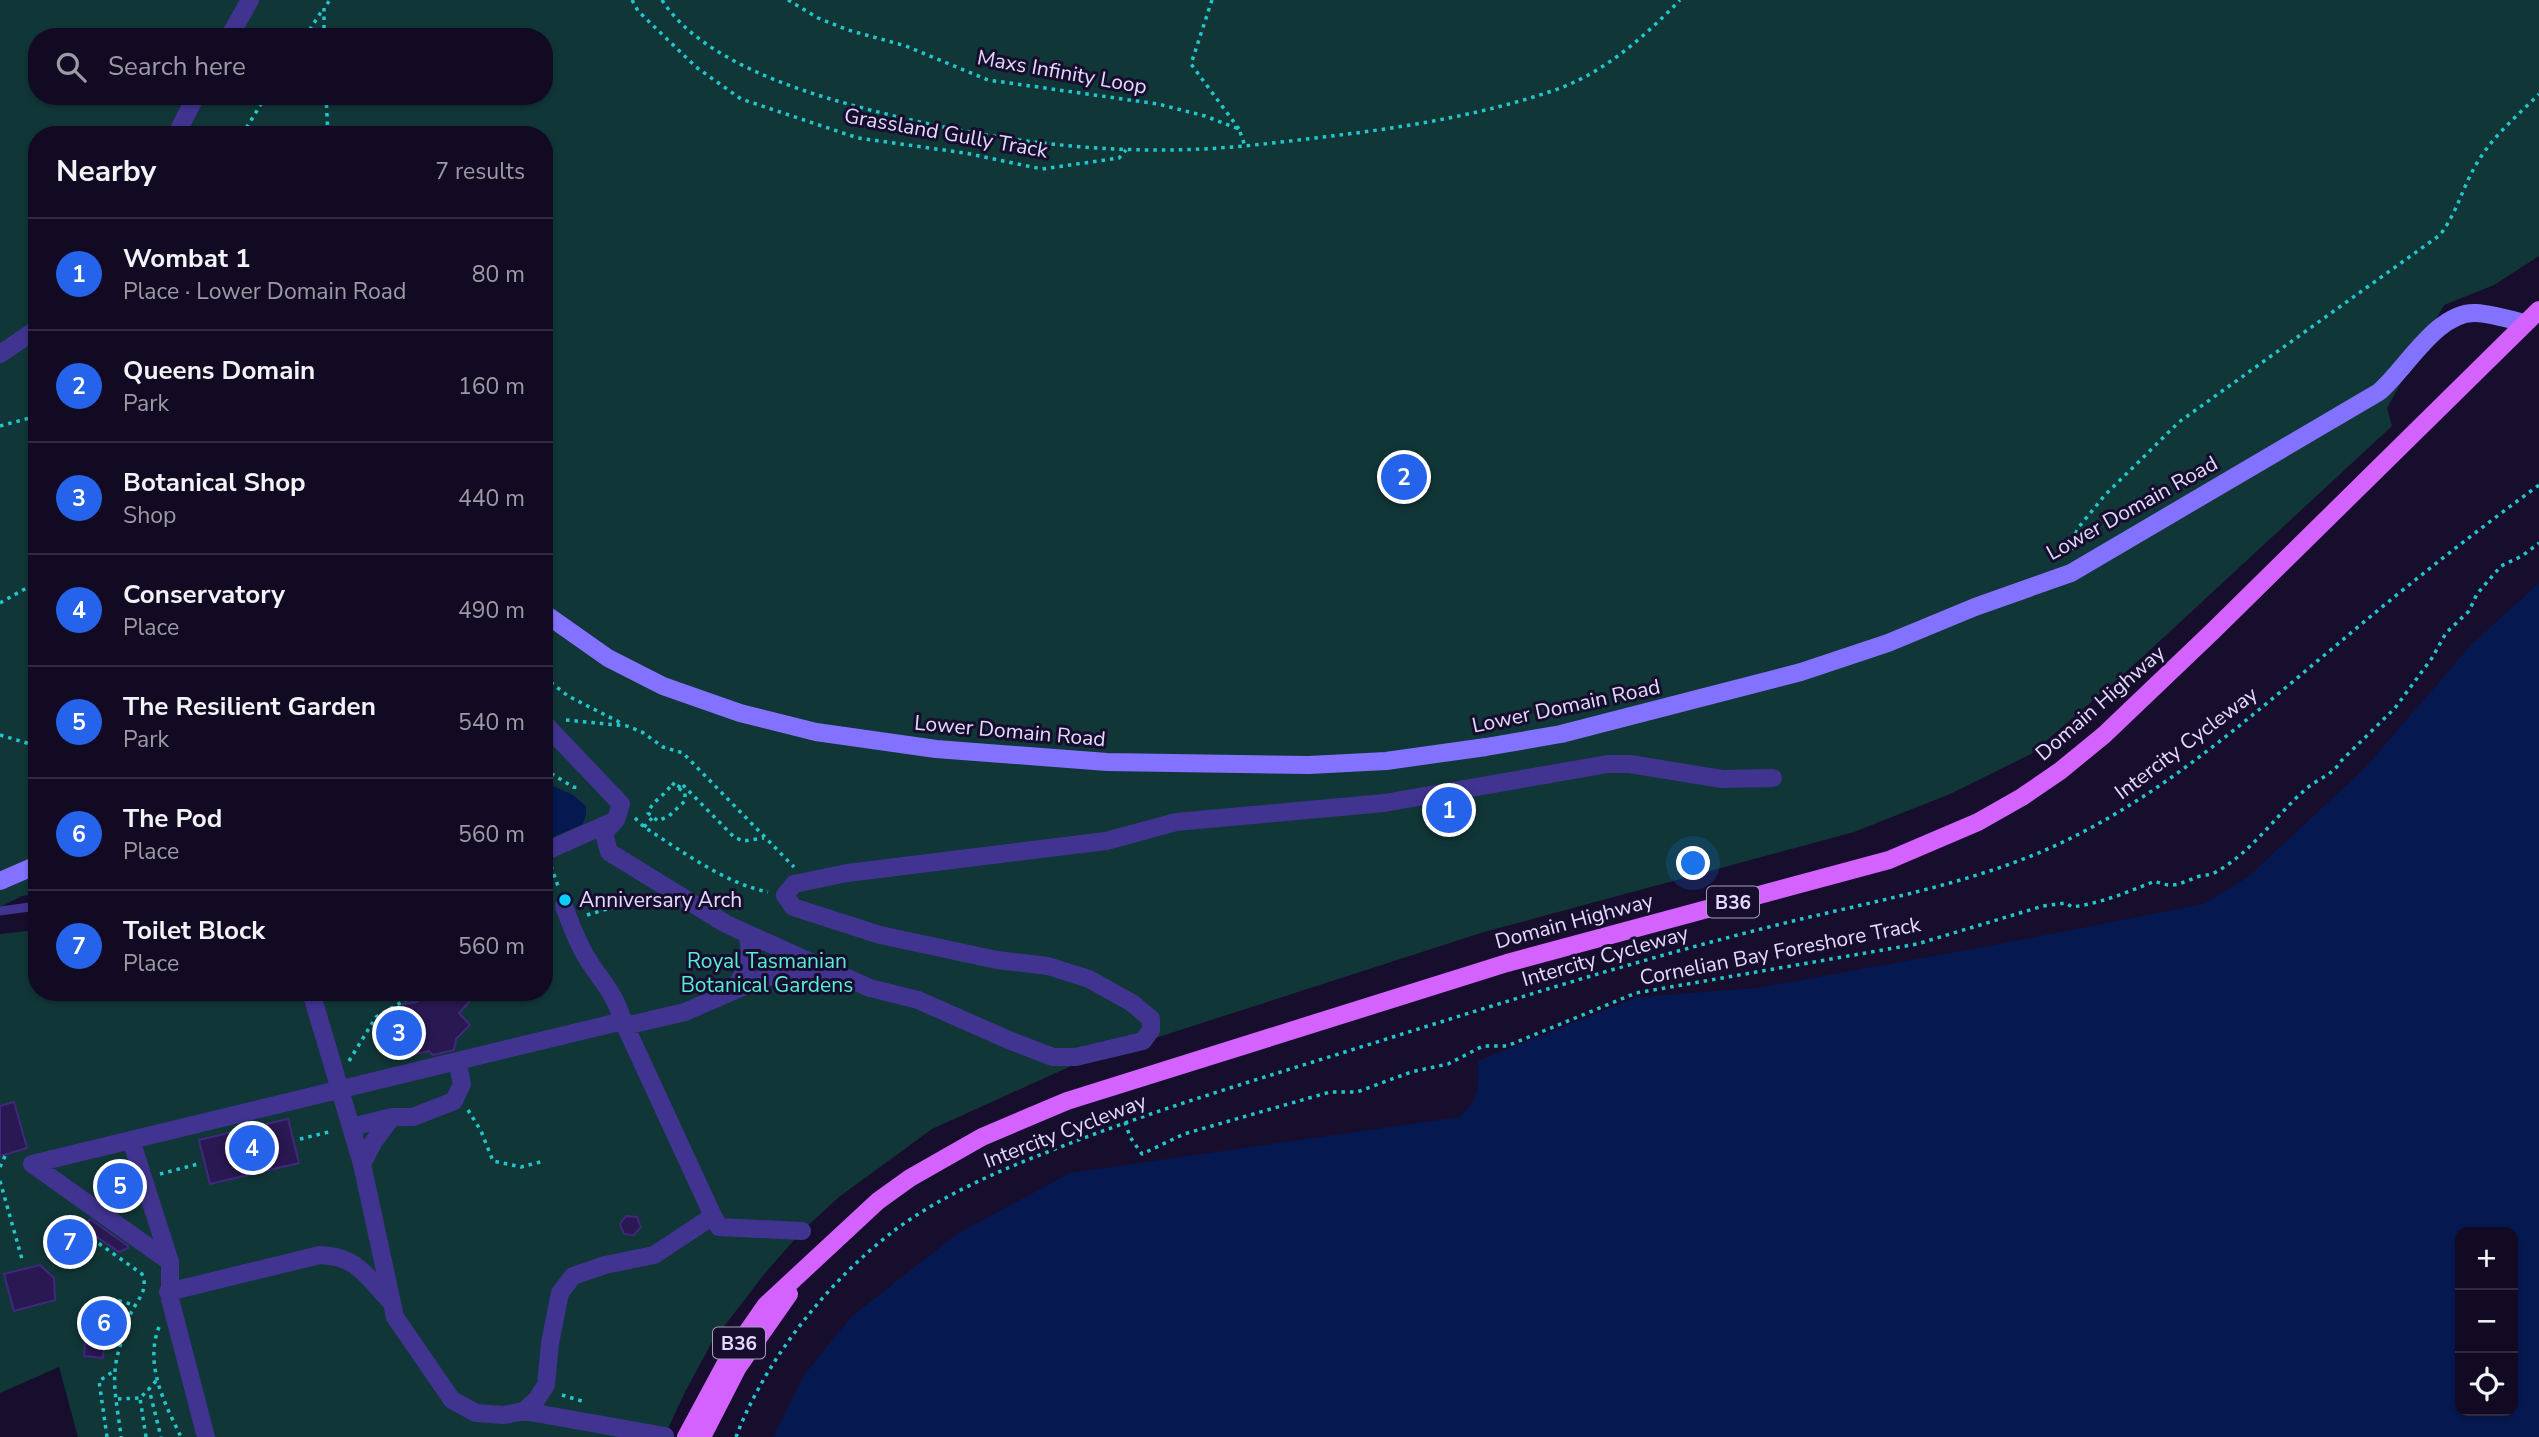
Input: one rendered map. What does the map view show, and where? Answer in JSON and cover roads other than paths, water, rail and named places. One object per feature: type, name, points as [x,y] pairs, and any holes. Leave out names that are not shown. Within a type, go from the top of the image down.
[{"type":"main road","name":"Domain Highway","points":[[699,1436],[738,1367],[811,1263],[878,1201],[910,1178],[982,1136],[1067,1101],[1507,963],[1889,860],[1978,822],[2060,771],[2104,735],[2539,310]]},
{"type":"street","points":[[234,28],[250,0]]},
{"type":"street","points":[[181,126],[191,105]]},
{"type":"street","name":"Lower Domain Road","points":[[553,619],[608,658],[663,686],[740,713],[816,732],[936,749],[1026,758],[1107,762],[1309,765],[1387,761],[1486,747],[1561,734],[1801,672],[1888,643],[1975,607],[2071,573],[2379,392],[2427,340],[2456,316],[2477,313],[2524,323]]},
{"type":"street","points":[[0,354],[28,335]]},
{"type":"street","points":[[553,734],[618,812]]},
{"type":"street","points":[[618,812],[604,833],[609,852],[726,924],[870,988],[918,1000],[1053,1057],[1076,1057],[1143,1041],[1151,1030],[1151,1018],[1132,1003],[1089,979],[1048,966],[997,960],[880,935],[793,907],[785,895],[794,884],[847,873],[1105,841],[1176,822],[1384,803],[1608,764],[1630,764],[1722,779],[1773,778]]},
{"type":"street","points":[[553,847],[618,812]]},
{"type":"street","points":[[0,881],[28,869]]},
{"type":"street","points":[[567,913],[589,961],[617,1000],[624,1024],[719,1227],[802,1231]]},
{"type":"street","points":[[732,991],[747,969],[751,950],[747,934]]},
{"type":"street","points":[[170,1262],[32,1164],[338,1085],[685,1012],[763,978],[791,973],[838,974]]},
{"type":"street","points":[[314,1001],[362,1164],[395,1317],[452,1400],[476,1413],[504,1415],[524,1411],[665,1436]]},
{"type":"street","points":[[352,1127],[393,1117],[413,1117],[454,1101],[462,1084],[457,1061]]},
{"type":"street","points":[[362,1164],[374,1141],[393,1117]]},
{"type":"street","points":[[131,1140],[170,1262],[169,1296],[206,1437]]},
{"type":"street","points":[[524,1411],[537,1399],[545,1385],[560,1293],[573,1276],[605,1265],[654,1255],[713,1216]]},
{"type":"street","points":[[169,1296],[327,1255],[351,1260],[391,1302]]},
{"type":"lane","points":[[0,911],[28,907]]},
{"type":"place","name":"Queens Domain","points":[[1404,477]]},
{"type":"place","name":"Wombat 1","points":[[1449,810]]},
{"type":"place","name":"Anniversary Arch","points":[[565,900]]},
{"type":"place","name":"Botanical Shop","points":[[399,1033]]},
{"type":"place","name":"Conservatory","points":[[252,1148]]},
{"type":"place","name":"The Resilient Garden","points":[[120,1186]]},
{"type":"place","name":"Toilet Block","points":[[70,1242]]},
{"type":"place","name":"The Pod","points":[[104,1323]]},
{"type":"park label","name":"Royal Tasmanian Botanical Gardens","points":[[767,973]]}]
